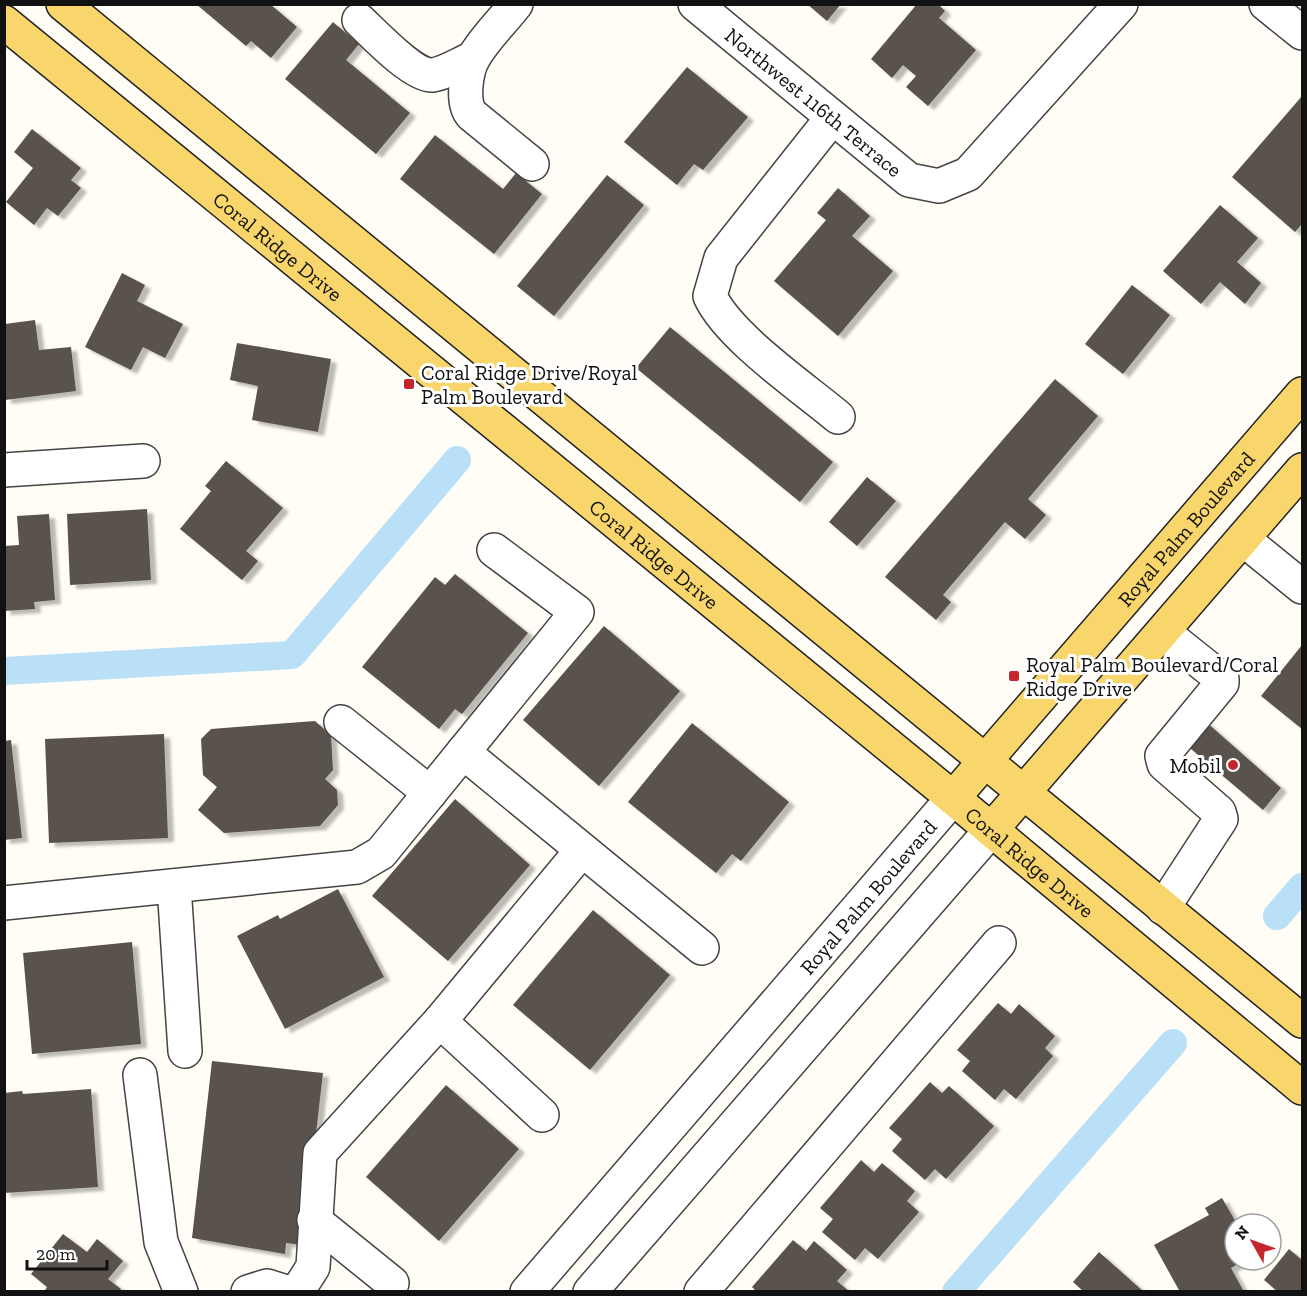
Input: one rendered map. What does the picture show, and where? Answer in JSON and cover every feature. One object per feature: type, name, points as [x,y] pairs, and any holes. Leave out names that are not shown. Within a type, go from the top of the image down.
[{"type":"main road","points":[[63,4],[1302,1021]]},
{"type":"main road","name":"Coral Ridge Drive","points":[[4,22],[953,798],[1302,1088]]},
{"type":"main road","points":[[116,113],[149,75]]},
{"type":"main road","name":"Royal Palm Boulevard","points":[[953,798],[1302,394]]},
{"type":"main road","points":[[991,830],[1302,470]]},
{"type":"street","points":[[516,4],[472,59],[464,98],[466,109],[532,164]]},
{"type":"street","name":"Northwest 116th Terrace","points":[[695,4],[909,180],[939,186],[968,174],[1121,4]]},
{"type":"street","points":[[1266,4],[1302,33]]},
{"type":"street","points":[[359,20],[410,65],[422,72],[433,75],[472,59]]},
{"type":"street","points":[[832,118],[721,258],[710,296],[717,312],[736,332],[838,417]]},
{"type":"street","points":[[4,470],[143,460]]},
{"type":"street","points":[[1243,539],[1302,587]]},
{"type":"street","points":[[4,903],[357,867],[381,853],[577,612],[494,550]]},
{"type":"street","points":[[1163,632],[1222,679],[1222,683],[1162,756],[1164,764],[1219,812],[1221,819],[1174,895],[1163,908]]},
{"type":"street","points":[[341,722],[430,793]]},
{"type":"street","points":[[463,752],[702,948]]},
{"type":"street","name":"Royal Palm Boulevard","points":[[527,1292],[953,798]]},
{"type":"street","points":[[590,1292],[991,830]]},
{"type":"street","points":[[297,1292],[313,1267],[314,1220],[320,1153],[440,1022],[582,850]]},
{"type":"street","points":[[174,885],[185,1051]]},
{"type":"street","points":[[701,1292],[999,943]]},
{"type":"street","points":[[440,1022],[542,1114]]},
{"type":"street","points":[[140,1076],[161,1242],[181,1292]]},
{"type":"street","points":[[314,1220],[392,1283]]},
{"type":"street","points":[[248,1292],[267,1286],[286,1292]]},
{"type":"building","points":[[196,4],[270,4],[297,27],[271,58],[251,41],[246,46]]},
{"type":"building","points":[[807,4],[841,4],[827,21]]},
{"type":"building","points":[[917,4],[938,4],[945,11],[939,18],[976,50],[928,106],[906,87],[916,76],[903,65],[892,78],[871,59]]},
{"type":"building","points":[[333,22],[359,44],[346,60],[410,113],[376,154],[285,79]]},
{"type":"building","points":[[687,67],[748,117],[703,170],[694,164],[677,185],[624,142]]},
{"type":"building","points":[[1302,96],[1302,224],[1295,232],[1232,177]]},
{"type":"building","points":[[32,129],[81,168],[71,180],[81,188],[58,216],[47,208],[34,225],[6,202],[33,168],[14,152]]},
{"type":"building","points":[[435,135],[503,189],[516,173],[542,194],[494,254],[400,179]]},
{"type":"building","points":[[607,175],[644,205],[554,316],[517,286]]},
{"type":"building","points":[[838,188],[870,216],[852,236],[893,271],[838,336],[774,281],[826,220],[817,213]]},
{"type":"building","points":[[1220,205],[1258,238],[1237,262],[1261,283],[1245,304],[1220,282],[1201,304],[1163,271]]},
{"type":"building","points":[[122,273],[145,285],[137,301],[183,324],[165,358],[143,347],[131,370],[85,347]]},
{"type":"building","points":[[1132,285],[1170,315],[1123,374],[1085,344]]},
{"type":"building","points":[[35,320],[39,350],[71,347],[76,391],[5,400],[5,324]]},
{"type":"building","points":[[670,327],[833,462],[800,502],[636,368]]},
{"type":"building","points":[[237,343],[331,359],[318,432],[252,420],[258,386],[230,380]]},
{"type":"building","points":[[1055,379],[1098,416],[1028,499],[1046,515],[1025,539],[1005,522],[943,595],[951,602],[936,620],[885,577]]},
{"type":"building","points":[[226,461],[283,508],[246,551],[258,561],[242,580],[180,529],[211,491],[205,486]]},
{"type":"building","points":[[867,477],[896,501],[857,546],[829,522]]},
{"type":"building","points":[[147,509],[151,580],[70,585],[67,514]]},
{"type":"building","points":[[49,514],[55,600],[34,602],[35,609],[4,611],[4,546],[19,545],[17,516]]},
{"type":"building","points":[[455,574],[528,633],[462,714],[455,709],[439,729],[362,667],[435,577],[445,585]]},
{"type":"building","points":[[604,626],[680,691],[599,786],[523,720]]},
{"type":"building","points":[[1302,645],[1302,729],[1261,696]]},
{"type":"building","points":[[315,721],[331,735],[333,770],[325,779],[337,790],[338,805],[320,826],[224,833],[198,810],[217,787],[203,775],[201,739],[211,729]]},
{"type":"building","name":"Mobil","points":[[1205,721],[1281,788],[1263,810],[1184,743]]},
{"type":"building","points":[[692,723],[789,802],[741,861],[732,854],[716,873],[628,802]]},
{"type":"building","points":[[164,734],[168,838],[49,843],[45,739]]},
{"type":"building","points":[[11,740],[22,838],[4,840],[4,741]]},
{"type":"building","points":[[455,799],[530,865],[448,961],[372,896]]},
{"type":"building","points":[[338,889],[384,977],[285,1029],[237,936],[278,915],[280,919]]},
{"type":"building","points":[[593,910],[670,975],[590,1070],[513,1005]]},
{"type":"building","points":[[132,942],[141,1044],[32,1054],[23,953]]},
{"type":"building","points":[[998,1003],[1011,1014],[1019,1004],[1055,1036],[1045,1048],[1053,1056],[1016,1099],[1004,1089],[995,1100],[962,1071],[970,1061],[957,1050]]},
{"type":"building","points":[[212,1061],[323,1073],[303,1245],[286,1243],[285,1254],[192,1238]]},
{"type":"building","points":[[930,1082],[942,1093],[949,1086],[994,1126],[946,1179],[935,1169],[925,1180],[892,1151],[902,1139],[889,1128]]},
{"type":"building","points":[[446,1085],[519,1149],[439,1241],[366,1177]]},
{"type":"building","points":[[91,1089],[98,1187],[4,1193],[4,1093],[22,1091],[23,1094]]},
{"type":"building","points":[[861,1160],[874,1172],[882,1163],[915,1191],[907,1201],[919,1212],[878,1259],[865,1248],[855,1260],[822,1232],[833,1219],[820,1208]]},
{"type":"building","points":[[1222,1198],[1230,1212],[1223,1212],[1223,1272],[1233,1272],[1243,1290],[1180,1292],[1154,1245],[1209,1215],[1205,1208]]},
{"type":"building","points":[[63,1234],[87,1252],[97,1239],[123,1261],[108,1279],[121,1289],[119,1292],[44,1292],[47,1287],[31,1274]]},
{"type":"building","points":[[793,1240],[806,1251],[814,1241],[847,1270],[837,1281],[850,1292],[757,1292],[752,1287]]},
{"type":"building","points":[[1289,1249],[1302,1260],[1302,1292],[1278,1292],[1264,1280],[1270,1272],[1283,1272],[1283,1256]]},
{"type":"building","points":[[1099,1252],[1144,1292],[1084,1292],[1073,1282]]},
{"type":"waterway","points":[[4,671],[292,655],[457,460]]},
{"type":"waterway","points":[[1277,916],[1302,887]]},
{"type":"waterway","points":[[956,1292],[1173,1043]]},
{"type":"place","name":"Coral Ridge Drive/Royal Palm Boulevard","points":[[409,384]]},
{"type":"place","name":"Royal Palm Boulevard/Coral Ridge Drive","points":[[1014,676]]},
{"type":"place","name":"Mobil","points":[[1233,765]]}]
